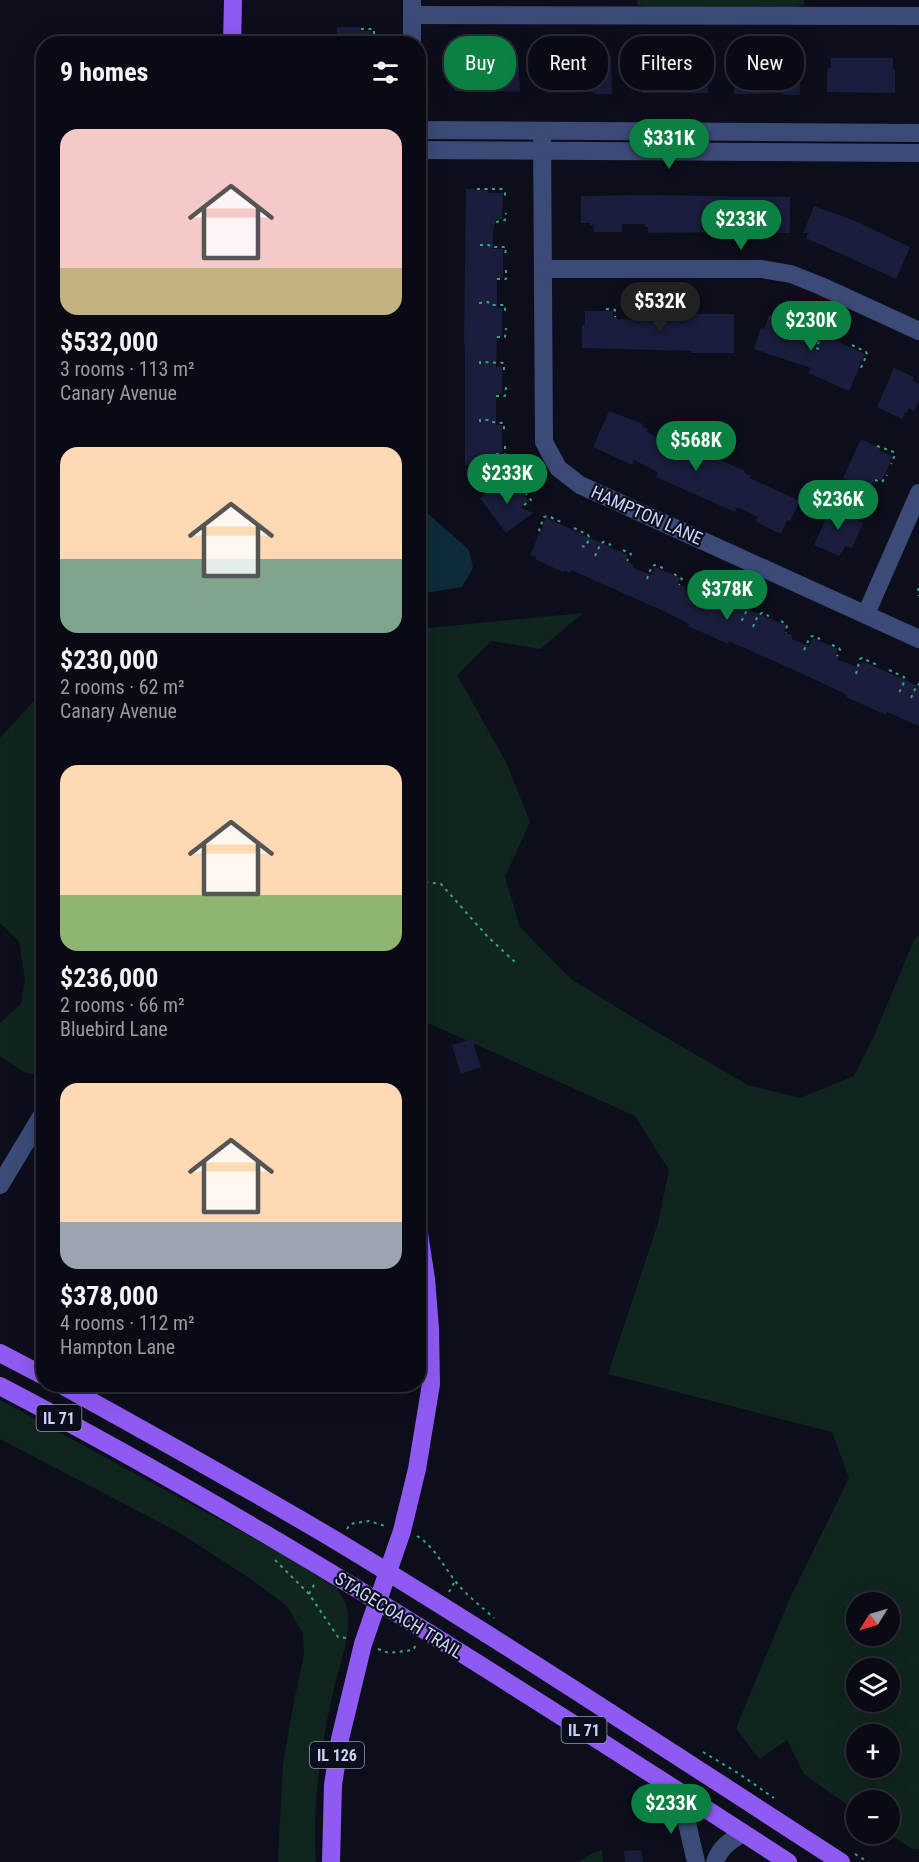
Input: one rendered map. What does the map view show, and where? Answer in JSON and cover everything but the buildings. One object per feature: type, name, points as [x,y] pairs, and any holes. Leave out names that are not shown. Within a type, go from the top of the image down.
[{"type":"main road","points":[[232,36],[233,0]]},
{"type":"main road","points":[[354,1645],[378,1602],[405,1520],[417,1469],[431,1384],[426,1279]]},
{"type":"main road","points":[[0,1353],[36,1372]]},
{"type":"main road","name":"STAGECOACH TRAIL","points":[[0,1386],[118,1449],[292,1549],[535,1698],[788,1862]]},
{"type":"main road","name":"STAGECOACH TRAIL","points":[[74,1392],[197,1460],[388,1573],[841,1862]]},
{"type":"main road","name":"IL 126","points":[[331,1862],[333,1785],[354,1645]]},
{"type":"street","points":[[412,36],[412,7],[825,7],[919,16]]},
{"type":"street","points":[[426,130],[919,133]]},
{"type":"street","name":"HAMPTON LANE","points":[[542,131],[544,442],[558,468],[580,485],[919,639]]},
{"type":"street","points":[[426,150],[919,153]]},
{"type":"street","points":[[543,269],[762,269],[791,274],[919,331]]},
{"type":"street","points":[[866,614],[919,493]]},
{"type":"street","points":[[0,1185],[36,1125]]},
{"type":"street","points":[[680,1793],[696,1862]]},
{"type":"street","points":[[715,1862],[724,1845],[743,1833]]},
{"type":"path","points":[[361,29],[374,29],[374,36]]},
{"type":"path","points":[[477,189],[502,189],[505,191],[506,200]]},
{"type":"path","points":[[496,222],[505,220],[506,213]]},
{"type":"path","points":[[480,245],[506,247],[506,257]]},
{"type":"path","points":[[497,279],[506,279],[506,270]]},
{"type":"path","points":[[480,303],[506,305],[505,315]]},
{"type":"path","points":[[606,309],[615,310],[615,317]]},
{"type":"path","points":[[497,337],[505,337],[506,328]]},
{"type":"path","points":[[819,349],[816,348],[822,335],[828,334],[839,340]]},
{"type":"path","points":[[852,345],[867,354],[861,368],[859,367]]},
{"type":"path","points":[[480,363],[504,363],[504,374]]},
{"type":"path","points":[[496,396],[506,396],[506,387]]},
{"type":"path","points":[[480,422],[480,420],[489,420],[504,423],[504,432]]},
{"type":"path","points":[[496,454],[505,455],[505,445]]},
{"type":"path","points":[[877,446],[894,453],[891,464]]},
{"type":"path","points":[[491,489],[512,475],[518,483]]},
{"type":"path","points":[[875,480],[882,482],[887,475]]},
{"type":"path","points":[[524,505],[531,500],[526,494]]},
{"type":"path","points":[[540,531],[544,517],[548,516],[561,522]]},
{"type":"path","points":[[574,528],[590,538],[585,547],[582,546]]},
{"type":"path","points":[[595,556],[601,543],[611,545]]},
{"type":"path","points":[[624,550],[631,554],[627,561]]},
{"type":"path","points":[[647,579],[652,566],[663,568]]},
{"type":"path","points":[[675,574],[682,579],[679,585]]},
{"type":"path","points":[[698,603],[696,602],[702,589],[705,588],[719,594]]},
{"type":"path","points":[[919,588],[917,592],[919,596]]},
{"type":"path","points":[[732,599],[748,608],[741,622],[738,621]]},
{"type":"path","points":[[753,627],[758,615],[762,613],[769,616]]},
{"type":"path","points":[[781,621],[788,625],[786,633]]},
{"type":"path","points":[[804,650],[810,637],[820,639]]},
{"type":"path","points":[[832,645],[840,650],[837,656]]},
{"type":"path","points":[[856,674],[862,658],[877,665]]},
{"type":"path","points":[[889,670],[904,677],[905,680],[899,693],[896,692]]},
{"type":"path","points":[[911,698],[919,684]]},
{"type":"path","points":[[426,882],[441,885],[487,936],[516,963]]},
{"type":"path","points":[[347,1530],[350,1524],[369,1521],[381,1524]]},
{"type":"path","points":[[416,1535],[434,1550],[456,1582],[446,1597]]},
{"type":"path","points":[[309,1594],[319,1578]]},
{"type":"path","points":[[305,1590],[338,1637],[354,1645]]},
{"type":"path","points":[[382,1650],[389,1653],[413,1650],[417,1644]]},
{"type":"path","points":[[729,1768],[738,1773]]},
{"type":"green space","points":[[637,0],[804,0],[804,5],[792,7],[646,6],[638,5]]},
{"type":"green space","points":[[583,613],[540,649],[491,641],[457,675],[506,762],[530,822],[505,877],[520,927],[571,979],[748,1085],[800,1098],[854,1076],[874,1036],[914,940],[919,935],[919,1849],[912,1849],[900,1841],[900,1790],[846,1790],[846,1804],[804,1774],[787,1740],[759,1759],[736,1728],[790,1598],[849,1478],[832,1432],[608,1374],[658,1223],[669,1170],[635,1116],[426,1022],[426,628]]},
{"type":"green space","points":[[36,699],[36,1075],[26,1073],[0,1056],[0,1023],[21,1004],[25,979],[19,941],[0,923],[0,738]]},
{"type":"green space","points":[[0,1400],[277,1551],[335,1587],[340,1594],[347,1608],[348,1625],[322,1752],[315,1818],[316,1862],[278,1862],[283,1764],[304,1655],[303,1634],[287,1606],[180,1533],[0,1439]]},
{"type":"green space","points":[[602,1850],[603,1862],[579,1862],[591,1854]]},
{"type":"water","points":[[426,512],[469,550],[473,568],[462,587],[426,593]]}]
